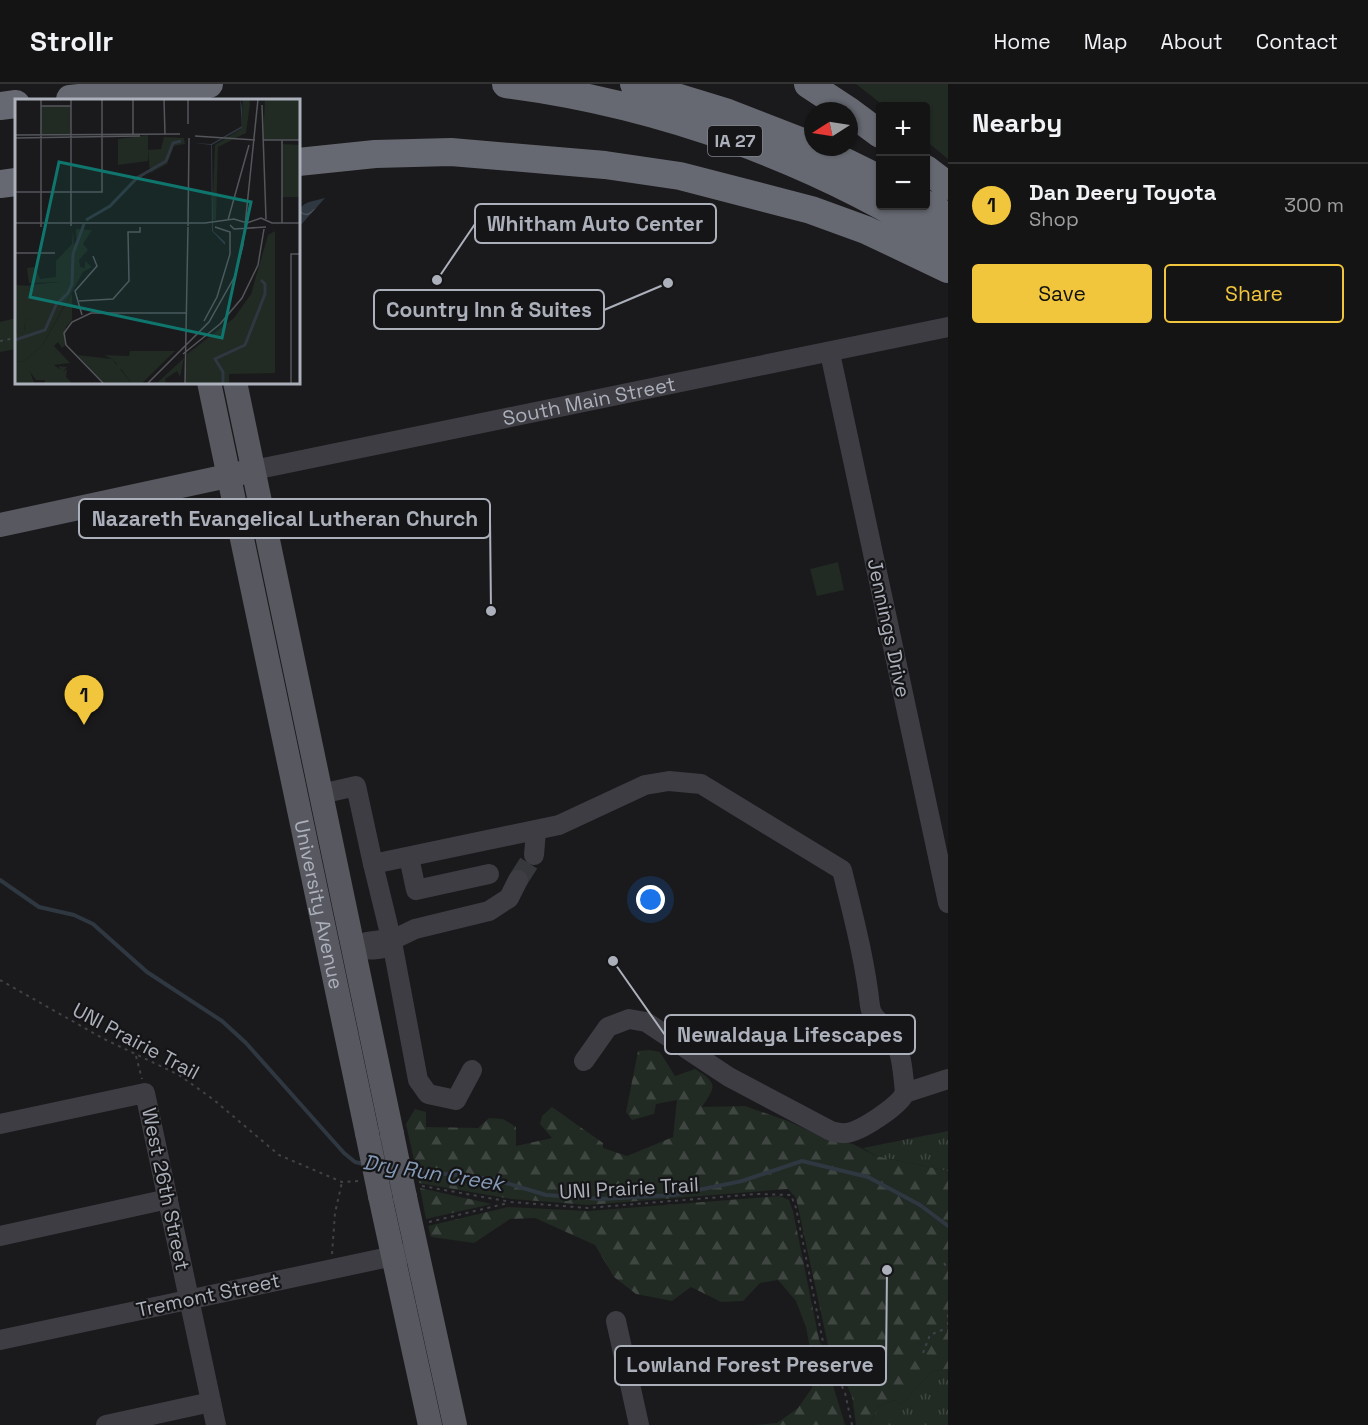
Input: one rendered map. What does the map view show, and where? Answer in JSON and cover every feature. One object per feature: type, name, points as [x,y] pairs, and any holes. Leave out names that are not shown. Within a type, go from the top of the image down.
[{"type":"highway","points":[[70,99],[209,84]]},
{"type":"highway","name":"IA 27","points":[[506,84],[593,99],[720,135],[825,178],[948,245]]},
{"type":"highway","name":"IA 27","points":[[634,84],[708,106],[804,143]]},
{"type":"highway","points":[[808,84],[835,102]]},
{"type":"highway","points":[[0,106],[15,104]]},
{"type":"highway","points":[[858,118],[876,131]]},
{"type":"highway","points":[[300,162],[375,153],[451,152],[605,165],[680,176],[811,210],[866,230],[948,269]]},
{"type":"highway","name":"IA 27","points":[[833,156],[876,177]]},
{"type":"highway","points":[[930,172],[948,186]]},
{"type":"highway","points":[[0,184],[15,182]]},
{"type":"highway","points":[[930,206],[948,217]]},
{"type":"main road","points":[[141,84],[145,99]]},
{"type":"main road","points":[[170,84],[178,99]]},
{"type":"main road","name":"University Avenue","points":[[209,384],[367,1133],[372,1188],[393,1256],[430,1425]]},
{"type":"main road","name":"University Avenue","points":[[235,384],[321,794],[359,949],[392,1134],[409,1191],[417,1251],[455,1425]]},
{"type":"main road","name":"South Main Street","points":[[0,525],[254,470]]},
{"type":"street","name":"South Main Street","points":[[254,470],[948,327]]},
{"type":"street","name":"Jennings Drive","points":[[830,353],[948,903]]},
{"type":"street","points":[[373,864],[559,825],[645,785],[669,781],[701,784],[842,870],[869,985],[870,1006],[877,1021],[891,1032],[895,1040],[902,1060],[905,1093],[901,1100],[857,1130],[845,1133],[831,1131],[729,1077],[646,1022],[629,1019],[608,1027],[584,1061]]},
{"type":"street","points":[[321,794],[356,786],[418,1080],[428,1094],[456,1100],[472,1070]]},
{"type":"street","points":[[534,855],[536,831]]},
{"type":"street","points":[[409,857],[416,890],[489,874]]},
{"type":"street","points":[[359,949],[370,951],[383,948],[389,942],[415,929],[489,910],[509,898],[518,880]]},
{"type":"street","points":[[905,1093],[948,1079]]},
{"type":"street","points":[[0,1124],[145,1093]]},
{"type":"street","name":"West 26th Street","points":[[145,1093],[216,1425]]},
{"type":"street","points":[[0,1236],[168,1199]]},
{"type":"street","name":"Tremont Street","points":[[0,1340],[417,1251]]},
{"type":"street","points":[[616,1321],[639,1425]]},
{"type":"street","points":[[106,1425],[211,1402]]},
{"type":"path","points":[[0,341],[15,338]]},
{"type":"path","name":"UNI Prairie Trail","points":[[0,980],[136,1056],[179,1075],[214,1100],[279,1155],[342,1182],[372,1188]]},
{"type":"path","points":[[136,1056],[145,1093]]},
{"type":"path","points":[[330,1268],[335,1213],[342,1182]]},
{"type":"path","name":"UNI Prairie Trail","points":[[409,1191],[588,1208],[756,1194],[791,1195],[796,1208],[824,1347],[845,1394],[852,1425]]},
{"type":"path","points":[[422,1224],[511,1202]]},
{"type":"path","points":[[944,1263],[948,1269]]},
{"type":"path","points":[[948,1307],[946,1328],[948,1335]]},
{"type":"path","points":[[923,1353],[930,1335],[946,1328]]},
{"type":"green space","points":[[856,84],[948,84],[948,159],[930,144],[930,102],[879,102]]},
{"type":"green space","points":[[15,318],[15,349],[0,352],[0,322]]},
{"type":"green space","points":[[838,562],[844,590],[817,596],[810,569]]},
{"type":"green space","points":[[638,1051],[660,1052],[675,1076],[695,1069],[708,1078],[712,1089],[702,1107],[745,1106],[788,1121],[827,1139],[853,1144],[876,1156],[948,1171],[948,1369],[932,1371],[901,1405],[894,1400],[878,1407],[870,1425],[856,1425],[852,1396],[828,1345],[796,1198],[788,1189],[588,1205],[512,1199],[419,1183],[406,1124],[415,1109],[426,1112],[426,1127],[478,1128],[489,1118],[503,1119],[516,1127],[516,1146],[552,1138],[540,1124],[542,1116],[552,1107],[603,1143],[603,1148],[627,1156],[673,1137],[677,1100],[656,1104],[654,1114],[632,1120],[626,1112]]},
{"type":"green space","points":[[948,1131],[948,1171],[876,1156],[863,1148]]},
{"type":"green space","points":[[420,1188],[492,1204],[426,1219]]},
{"type":"green space","points":[[780,1196],[789,1200],[793,1211],[819,1339],[845,1425],[755,1425],[777,1423],[798,1408],[812,1388],[812,1359],[806,1327],[796,1301],[778,1280],[760,1283],[743,1301],[721,1302],[691,1287],[672,1301],[636,1294],[614,1277],[595,1245],[535,1218],[510,1219],[474,1243],[431,1237],[428,1226],[508,1207],[588,1211]]},
{"type":"green space","points":[[948,1369],[948,1425],[870,1425],[878,1407],[894,1400],[901,1405],[932,1371]]},
{"type":"water","points":[[325,198],[300,226],[301,208]]},
{"type":"waterway","name":"Dry Run Creek","points":[[0,880],[39,907],[74,915],[93,924],[147,972],[222,1021],[246,1043],[344,1153],[355,1162],[364,1164]]},
{"type":"waterway","name":"Dry Run Creek","points":[[407,1170],[493,1179],[546,1195],[602,1199],[674,1195],[742,1181],[802,1161],[868,1177],[920,1205],[948,1226]]},
{"type":"tunnel","points":[[518,880],[534,855]]},
{"type":"place","name":"Whitham Auto Center","points":[[437,280]]},
{"type":"place","name":"Country Inn & Suites","points":[[668,283]]},
{"type":"place","name":"Nazareth Evangelical Lutheran Church","points":[[491,611]]},
{"type":"place","name":"Dan Deery Toyota","points":[[84,725]]},
{"type":"place","name":"Newaldaya Lifescapes","points":[[613,961]]},
{"type":"place","name":"Lowland Forest Preserve","points":[[887,1270]]}]
